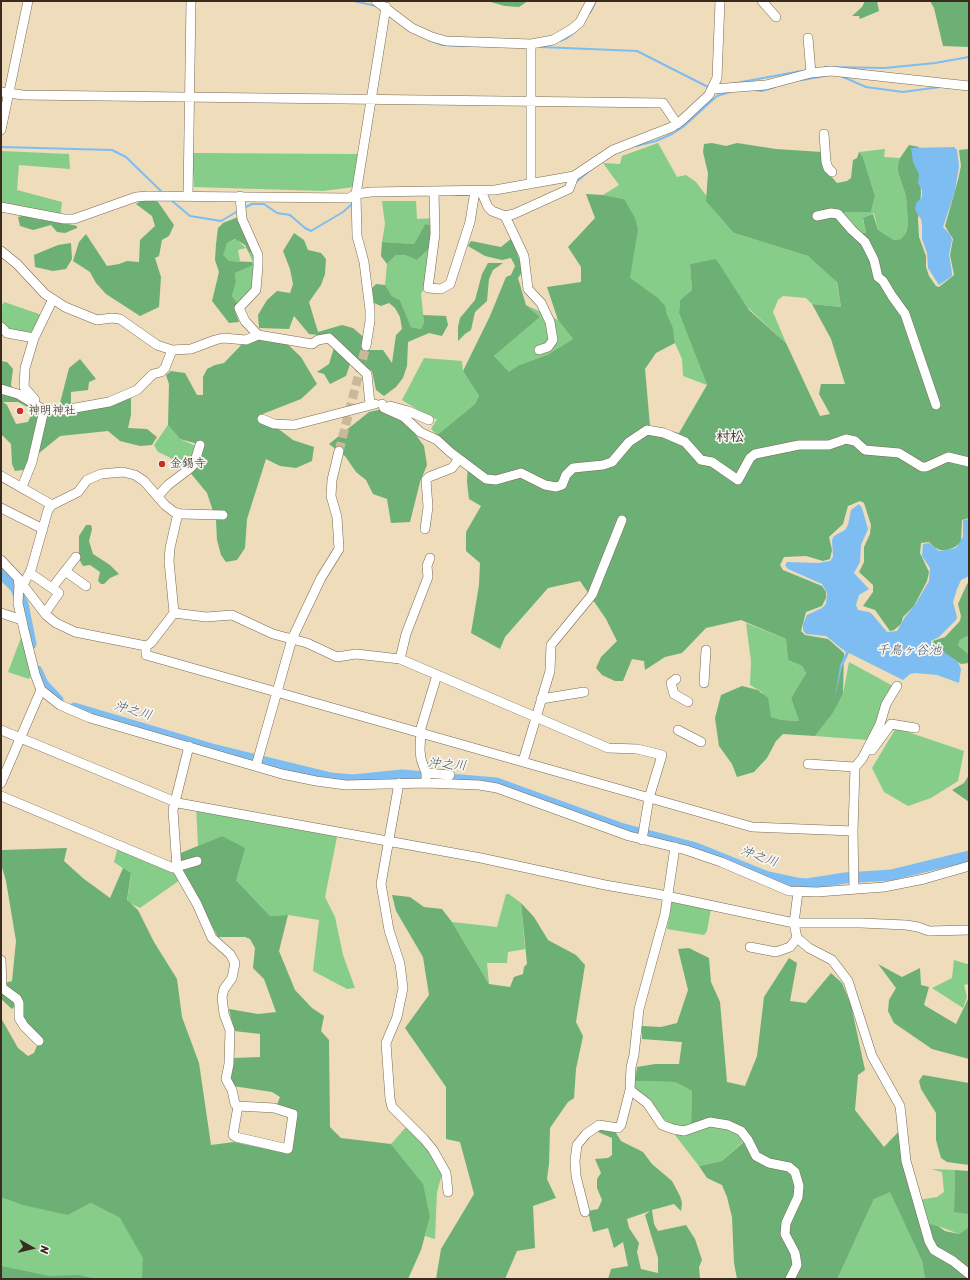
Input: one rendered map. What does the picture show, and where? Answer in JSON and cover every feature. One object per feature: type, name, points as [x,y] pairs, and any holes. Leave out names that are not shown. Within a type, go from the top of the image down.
[{"type":"street","points":[[1,130],[5,93],[28,1]]},
{"type":"street","points":[[188,196],[191,1]]},
{"type":"street","points":[[381,3],[412,28],[432,37],[446,41],[531,44],[553,40],[572,29],[580,22],[591,1]]},
{"type":"street","points":[[1,207],[64,219],[74,219],[136,197],[240,196],[349,198],[356,194],[388,191],[478,191],[510,189],[574,176],[612,150],[652,136],[677,124],[699,105],[713,90],[718,69],[720,1]]},
{"type":"street","points":[[762,1],[776,17]]},
{"type":"street","points":[[366,346],[370,321],[370,310],[364,262],[357,236],[356,194],[371,100],[381,3]]},
{"type":"street","points":[[808,38],[811,73]]},
{"type":"street","points":[[531,44],[531,184]]},
{"type":"street","points":[[713,90],[766,85],[811,73],[839,71],[969,86]]},
{"type":"street","points":[[5,93],[189,98],[663,103],[677,124]]},
{"type":"street","points":[[824,134],[826,162],[828,168],[832,172]]},
{"type":"street","points":[[478,191],[492,211],[505,216],[514,214],[569,189],[574,176]]},
{"type":"street","points":[[434,191],[435,234],[428,288],[441,289],[450,284],[470,222],[478,191]]},
{"type":"street","points":[[240,196],[242,219],[258,255],[258,266],[256,290],[239,308],[245,321],[258,335]]},
{"type":"street","points":[[817,216],[830,213],[838,214],[865,242],[874,260],[878,277],[883,281],[905,314],[936,404]]},
{"type":"street","points":[[505,216],[524,256],[528,289],[541,303],[550,322],[553,340],[548,347],[540,350]]},
{"type":"street","points":[[1,251],[53,299],[65,307],[86,317],[97,320],[112,318],[120,319],[157,345],[172,350],[191,349],[219,339],[246,340],[258,335],[312,344],[318,340],[329,338],[367,374],[370,404]]},
{"type":"street","points":[[42,408],[24,387],[27,360],[34,338],[53,299]]},
{"type":"street","points":[[1,327],[7,333],[34,338]]},
{"type":"street","points":[[1,389],[18,394],[42,408],[64,410],[109,402],[138,390],[153,374],[161,372],[165,368],[172,350]]},
{"type":"street","points":[[262,419],[274,424],[294,425],[370,404],[382,404],[408,411],[429,420]]},
{"type":"street","points":[[382,404],[384,408],[404,417],[420,432],[437,440],[486,479],[496,480],[521,473],[545,485],[560,487],[571,470],[603,465],[612,462],[629,442],[647,430],[664,433],[685,442],[701,460],[712,462],[738,480],[750,458],[755,454],[799,445],[829,445],[846,439],[855,441],[865,450],[899,453],[922,467],[926,467],[948,457],[962,462],[969,462]]},
{"type":"street","points":[[22,487],[32,462],[42,408]]},
{"type":"street","points":[[158,496],[168,484],[189,469],[195,462],[200,445]]},
{"type":"street","points":[[256,766],[292,639],[322,578],[339,549],[336,517],[331,496],[332,480],[339,451]]},
{"type":"street","points":[[425,529],[428,507],[426,480],[429,477],[452,468],[459,459]]},
{"type":"street","points":[[223,515],[178,513],[165,505],[144,481],[135,475],[112,472],[101,474],[87,480],[78,492],[52,505],[48,510],[30,573],[21,585],[18,603],[35,674],[41,690],[48,697],[74,713],[282,774],[333,784],[362,786],[399,783],[426,783],[479,785],[496,788],[642,840],[675,847],[721,862],[789,891],[798,892],[854,889],[905,883],[968,869]]},
{"type":"street","points":[[1,476],[52,505]]},
{"type":"street","points":[[1,508],[43,529]]},
{"type":"street","points":[[1,560],[18,578],[21,585],[45,613],[56,623],[75,632],[146,646],[151,643],[174,613],[169,561],[170,548],[178,513]]},
{"type":"street","points":[[523,761],[550,671],[551,645],[592,594],[622,520]]},
{"type":"street","points":[[52,588],[76,557]]},
{"type":"street","points":[[400,659],[406,634],[428,577],[427,566],[430,558]]},
{"type":"street","points":[[65,571],[86,586]]},
{"type":"street","points":[[30,573],[59,593],[45,613]]},
{"type":"street","points":[[174,613],[206,617],[232,615],[273,634],[307,643],[337,657],[356,654],[400,659],[535,717],[552,726],[608,748],[637,749],[662,755],[649,798],[642,840]]},
{"type":"street","points":[[1,614],[22,620]]},
{"type":"street","points":[[146,646],[146,654],[752,827],[852,831]]},
{"type":"street","points":[[704,683],[706,650]]},
{"type":"street","points":[[426,783],[426,773],[420,760],[421,733],[437,675]]},
{"type":"street","points":[[676,679],[671,683],[674,694],[688,702]]},
{"type":"street","points":[[854,889],[852,831],[855,767],[867,750],[880,724],[886,704],[897,686]]},
{"type":"street","points":[[1,783],[41,690]]},
{"type":"street","points":[[541,699],[584,692]]},
{"type":"street","points":[[867,750],[872,750],[891,724],[914,728]]},
{"type":"street","points":[[1,730],[174,801],[481,858],[605,885],[794,923],[861,923],[906,925],[929,931],[969,930]]},
{"type":"street","points":[[678,730],[701,742]]},
{"type":"street","points":[[189,746],[174,801],[173,810],[177,868],[184,885],[199,908],[212,938],[230,954],[235,963],[232,978],[224,989],[222,997],[224,1014],[230,1030],[229,1064],[226,1079],[232,1090],[234,1104],[238,1106],[274,1108],[293,1114],[288,1149],[276,1148],[236,1137],[234,1135],[238,1106]]},
{"type":"street","points":[[808,764],[855,767]]},
{"type":"street","points":[[426,773],[450,775]]},
{"type":"street","points":[[399,783],[381,884],[389,930],[400,964],[403,988],[397,1017],[386,1043],[390,1099],[392,1107],[433,1150],[446,1173],[448,1192]]},
{"type":"street","points":[[1,796],[173,868],[197,861]]},
{"type":"street","points":[[585,1212],[576,1176],[575,1161],[577,1145],[586,1134],[599,1125],[618,1128],[621,1126],[630,1090],[631,1067],[634,1055],[639,1009],[668,897],[675,847]]},
{"type":"street","points":[[798,892],[794,923],[797,938],[808,948],[832,960],[848,981],[872,1056],[900,1106],[906,1161],[929,1240],[934,1250],[953,1261],[969,1274]]},
{"type":"street","points":[[750,948],[776,952],[790,946],[797,938]]},
{"type":"street","points":[[1,960],[2,988],[17,1000],[19,1003],[19,1018],[24,1026],[39,1041]]},
{"type":"street","points":[[630,1090],[647,1102],[662,1125],[684,1131],[710,1122],[728,1125],[741,1131],[748,1140],[756,1156],[769,1163],[789,1167],[795,1172],[799,1186],[798,1197],[786,1223],[785,1234],[795,1253],[797,1265],[790,1279]]},
{"type":"green space","points":[[487,1],[528,1],[519,7],[505,6]]},
{"type":"green space","points":[[865,1],[877,1],[879,11],[860,19],[859,16],[852,16],[862,7]]},
{"type":"green space","points":[[930,1],[969,1],[969,47],[943,46],[934,8]]},
{"type":"green space","points":[[658,143],[677,177],[686,175],[696,182],[734,233],[808,256],[836,279],[841,307],[812,304],[806,298],[783,296],[778,300],[773,312],[786,343],[747,307],[716,260],[690,264],[692,290],[680,300],[679,313],[707,385],[683,376],[682,359],[675,343],[673,328],[627,278],[624,199],[603,195],[619,185],[603,163],[620,164],[622,156]]},
{"type":"green space","points":[[712,143],[726,146],[737,143],[776,149],[822,152],[824,168],[837,183],[847,181],[851,178],[853,160],[857,158],[859,152],[863,157],[875,196],[871,212],[845,212],[840,219],[843,227],[850,232],[866,233],[863,218],[873,214],[878,230],[894,240],[901,239],[906,233],[908,224],[906,196],[898,172],[898,165],[900,158],[909,145],[919,147],[916,163],[920,174],[921,194],[918,219],[919,237],[926,256],[926,267],[929,276],[936,286],[939,287],[954,275],[950,255],[953,239],[945,226],[961,166],[959,150],[969,149],[969,518],[962,520],[961,542],[955,547],[947,550],[940,550],[929,542],[921,543],[920,553],[929,572],[927,581],[914,606],[903,617],[901,624],[894,630],[890,631],[875,610],[863,606],[873,592],[873,585],[859,572],[864,562],[864,547],[870,534],[871,525],[864,503],[860,501],[848,506],[843,524],[829,537],[832,550],[830,559],[823,561],[806,556],[784,557],[780,565],[783,570],[822,586],[826,592],[826,598],[822,606],[806,612],[801,631],[805,635],[828,639],[844,653],[843,694],[833,713],[815,736],[783,734],[776,741],[767,758],[754,772],[737,777],[732,764],[719,746],[715,718],[721,695],[742,686],[758,690],[768,698],[771,717],[782,720],[799,721],[791,698],[806,673],[802,666],[788,660],[786,639],[741,620],[706,628],[682,653],[665,657],[645,670],[644,661],[632,659],[623,681],[615,681],[602,675],[596,668],[601,657],[617,641],[606,619],[580,581],[548,588],[505,637],[500,649],[471,633],[479,585],[480,563],[466,551],[466,532],[481,506],[469,499],[467,482],[468,461],[437,435],[475,404],[479,396],[463,371],[490,316],[506,277],[511,275],[515,266],[511,258],[502,260],[485,256],[468,246],[471,241],[501,247],[512,238],[523,271],[518,278],[526,305],[540,317],[494,356],[509,372],[519,365],[547,355],[573,339],[558,320],[547,287],[581,282],[581,267],[568,247],[595,218],[586,194],[603,195],[624,199],[635,218],[638,229],[630,278],[658,298],[665,306],[673,328],[675,343],[656,353],[645,369],[650,426],[679,433],[707,385],[679,313],[680,300],[692,290],[690,264],[716,259],[749,310],[786,343],[820,416],[830,414],[819,394],[821,384],[845,384],[831,339],[812,304],[841,307],[837,282],[808,256],[734,233],[706,201],[708,173],[703,152],[704,144]]},
{"type":"green space","points":[[885,149],[884,157],[900,158],[898,172],[906,196],[908,224],[906,233],[901,239],[894,240],[878,230],[874,213],[863,219],[866,233],[850,232],[843,227],[840,219],[845,212],[871,212],[875,196],[863,157],[859,152]]},
{"type":"green space","points":[[1,151],[69,154],[70,169],[19,165],[17,190],[62,202],[60,218],[1,207]]},
{"type":"green space","points":[[192,153],[358,154],[354,187],[323,191],[194,187]]},
{"type":"green space","points":[[148,196],[158,202],[174,225],[169,236],[162,240],[159,256],[155,258],[161,277],[159,307],[140,316],[106,294],[96,283],[90,272],[73,261],[79,242],[86,234],[107,266],[127,261],[139,262],[140,240],[155,226],[152,216],[136,204]]},
{"type":"green space","points":[[382,201],[416,201],[417,219],[435,218],[435,226],[425,224],[414,244],[382,242],[385,224]]},
{"type":"green space","points":[[26,215],[36,219],[77,226],[77,228],[65,233],[57,232],[51,225],[33,230],[20,226],[18,217]]},
{"type":"green space","points":[[238,217],[254,251],[249,253],[245,245],[235,239],[227,243],[223,255],[229,261],[252,262],[254,265],[235,273],[236,282],[232,296],[238,304],[235,311],[239,322],[229,323],[212,301],[219,272],[215,260],[216,244],[218,228],[223,223]]},
{"type":"green space","points":[[425,224],[435,226],[435,239],[428,250],[417,260],[405,255],[396,255],[387,264],[381,256],[382,242],[414,244]]},
{"type":"green space","points":[[294,233],[304,240],[308,250],[321,253],[326,259],[325,274],[321,285],[309,302],[318,332],[342,325],[353,328],[367,340],[368,350],[383,350],[392,363],[396,335],[402,329],[400,317],[395,308],[389,303],[381,306],[374,303],[372,288],[376,284],[385,285],[392,296],[400,300],[411,327],[421,329],[424,322],[423,315],[446,316],[448,325],[442,336],[429,333],[408,342],[407,366],[403,378],[396,387],[384,396],[376,390],[372,371],[352,358],[346,376],[330,384],[324,374],[317,372],[329,364],[336,341],[327,336],[309,334],[294,316],[289,329],[259,328],[258,315],[267,300],[277,291],[290,293],[293,284],[290,269],[283,251]]},
{"type":"green space","points":[[236,239],[246,248],[238,250],[240,261],[229,261],[222,255],[227,243]]},
{"type":"green space","points":[[71,243],[72,259],[66,269],[53,271],[35,267],[34,255],[58,245]]},
{"type":"green space","points":[[434,245],[428,282],[421,294],[424,322],[421,329],[411,327],[400,300],[392,296],[385,285],[387,264],[396,255],[405,255],[417,260]]},
{"type":"green space","points":[[254,251],[256,268],[252,290],[238,304],[232,296],[236,282],[235,273],[254,265],[249,253]]},
{"type":"green space","points":[[488,263],[503,263],[493,270],[489,279],[487,301],[475,312],[471,330],[458,341],[458,327],[460,318],[475,300],[482,274]]},
{"type":"green space","points":[[4,302],[45,316],[34,338],[1,327],[1,307]]},
{"type":"green space","points":[[526,305],[558,320],[573,339],[547,355],[519,365],[509,373],[494,356],[540,317]]},
{"type":"green space","points":[[281,338],[301,357],[317,384],[301,399],[260,415],[293,440],[314,447],[312,461],[296,468],[280,466],[266,459],[247,519],[245,548],[237,560],[226,562],[221,555],[217,540],[216,520],[207,493],[188,470],[198,444],[180,439],[168,425],[169,384],[166,375],[171,371],[185,373],[197,395],[203,395],[203,377],[207,369],[224,363],[246,340]]},
{"type":"green space","points":[[424,358],[462,361],[463,371],[479,396],[475,404],[437,435],[431,429],[437,419],[431,418],[402,400]]},
{"type":"green space","points":[[80,359],[96,379],[89,382],[88,390],[71,392],[71,407],[59,407],[69,368]]},
{"type":"green space","points":[[1,361],[7,362],[13,369],[11,385],[16,396],[49,409],[72,409],[131,392],[131,415],[128,428],[147,429],[157,437],[152,445],[140,446],[120,441],[108,431],[60,436],[38,454],[31,469],[15,471],[12,464],[11,444],[1,434]],"holes":[[[3,402],[18,402],[33,410],[28,422],[16,424],[7,405]]]},
{"type":"green space","points":[[382,409],[407,423],[424,446],[427,465],[420,482],[410,522],[391,523],[387,499],[373,494],[366,480],[356,472],[345,456],[329,444],[369,412]]},
{"type":"green space","points":[[168,425],[180,439],[198,447],[194,464],[185,469],[169,457],[158,452],[154,445]]},
{"type":"green space","points":[[86,525],[91,525],[92,529],[89,541],[93,554],[110,565],[119,574],[110,578],[104,584],[101,584],[98,581],[100,572],[90,565],[83,566],[79,559],[79,536]]},
{"type":"green space","points":[[969,582],[969,635],[960,640],[958,645],[969,655],[969,663],[961,664],[934,646],[933,641],[945,637],[960,621],[961,616],[958,604]]},
{"type":"green space","points":[[746,623],[786,639],[788,660],[802,666],[806,673],[791,698],[799,721],[782,720],[771,717],[762,692],[750,685],[751,661]]},
{"type":"green space","points":[[24,630],[31,675],[29,679],[8,672]]},
{"type":"green space","points":[[969,635],[969,655],[958,645],[960,640]]},
{"type":"green space","points":[[849,662],[893,686],[878,720],[868,740],[815,736],[833,713],[843,694]]},
{"type":"green space","points":[[896,728],[964,751],[958,781],[931,798],[908,806],[884,792],[872,768]]},
{"type":"green space","points":[[969,775],[969,802],[952,790],[964,783]]},
{"type":"green space","points":[[196,805],[337,837],[325,897],[335,917],[343,955],[355,988],[347,989],[313,971],[319,920],[288,915],[270,916],[236,880],[222,836],[198,846]]},
{"type":"green space","points":[[222,836],[245,848],[236,880],[270,916],[288,915],[279,951],[295,990],[312,1008],[324,1016],[321,1031],[329,1040],[330,1127],[341,1138],[391,1144],[423,1184],[430,1217],[421,1250],[408,1279],[142,1279],[143,1258],[120,1218],[91,1203],[68,1215],[23,1205],[1,1197],[1,1018],[18,1048],[28,1056],[34,1053],[38,1043],[22,1023],[18,1003],[12,1009],[1,999],[1,984],[12,981],[16,941],[6,881],[1,864],[2,850],[67,848],[64,861],[84,879],[110,898],[123,868],[131,873],[127,900],[138,910],[154,942],[177,979],[182,1017],[199,1063],[211,1145],[234,1142],[290,1154],[295,1111],[276,1107],[280,1097],[272,1092],[233,1086],[230,1075],[234,1058],[260,1057],[260,1034],[234,1031],[229,1009],[258,1014],[276,1012],[264,979],[253,968],[255,948],[250,939],[245,937],[218,937],[188,882],[176,855]]},
{"type":"green space","points":[[118,847],[171,870],[180,880],[140,908],[127,902],[131,874],[114,862]]},
{"type":"green space","points":[[506,894],[509,894],[521,903],[525,949],[508,952],[507,963],[487,963],[489,984],[452,922],[497,927]]},
{"type":"green space","points":[[392,895],[410,897],[424,907],[442,909],[452,922],[489,984],[510,987],[514,977],[523,974],[524,967],[527,964],[521,903],[534,917],[548,940],[576,955],[585,965],[576,1022],[583,1036],[576,1069],[574,1098],[568,1102],[550,1128],[547,1179],[556,1198],[533,1206],[535,1248],[517,1251],[505,1279],[436,1279],[441,1249],[474,1194],[460,1142],[446,1139],[446,1087],[405,1028],[429,995],[423,957],[396,911]]},
{"type":"green space","points":[[672,901],[711,909],[707,931],[704,935],[667,929]]},
{"type":"green space","points":[[689,948],[709,958],[711,982],[720,1002],[727,1082],[745,1086],[757,1056],[764,997],[789,958],[797,963],[790,1001],[806,1003],[831,973],[842,983],[851,1005],[865,1070],[858,1075],[855,1110],[884,1147],[902,1128],[924,1223],[938,1226],[945,1231],[959,1234],[969,1227],[969,1279],[925,1279],[922,1261],[890,1192],[874,1199],[837,1279],[737,1279],[734,1263],[732,1217],[727,1197],[722,1185],[707,1178],[699,1166],[722,1161],[747,1139],[735,1128],[691,1124],[692,1091],[675,1082],[635,1081],[637,1067],[655,1064],[679,1064],[682,1042],[642,1039],[642,1026],[661,1027],[677,1023],[688,990],[678,949]]},
{"type":"green space","points":[[954,960],[967,964],[969,963],[969,984],[964,985],[967,997],[963,1008],[932,988],[952,978]]},
{"type":"green space","points":[[878,964],[902,977],[920,968],[921,985],[929,987],[924,1005],[956,1024],[969,997],[969,1059],[932,1049],[894,1023],[888,1011],[889,1000],[896,988]]},
{"type":"green space","points":[[923,1075],[969,1083],[969,1165],[947,1162],[941,1158],[936,1140],[936,1113],[921,1089],[919,1081]]},
{"type":"green space","points":[[635,1081],[675,1082],[692,1091],[691,1124],[685,1126],[674,1125],[663,1119],[632,1092]]},
{"type":"green space","points":[[710,1122],[726,1124],[747,1138],[722,1161],[699,1166],[675,1135]]},
{"type":"green space","points":[[407,1126],[426,1145],[442,1174],[437,1192],[435,1239],[425,1236],[430,1217],[421,1182],[391,1144]]},
{"type":"green space","points":[[604,1127],[614,1130],[621,1141],[643,1152],[652,1164],[672,1181],[680,1196],[682,1203],[681,1211],[674,1204],[652,1210],[654,1224],[658,1231],[686,1225],[695,1239],[702,1260],[699,1267],[700,1279],[608,1279],[611,1269],[628,1266],[623,1242],[614,1248],[608,1228],[593,1232],[588,1211],[598,1209],[602,1200],[597,1188],[597,1179],[601,1173],[595,1159],[608,1158],[612,1155],[612,1138],[598,1132]],"holes":[[[650,1211],[645,1215],[658,1258],[658,1273],[641,1269],[637,1252],[639,1243],[629,1228],[627,1219]]]},
{"type":"green space","points":[[931,1169],[955,1170],[954,1212],[969,1212],[969,1227],[959,1234],[938,1226],[929,1225],[919,1200],[937,1197],[944,1192],[942,1172]]},
{"type":"green space","points":[[955,1170],[969,1171],[969,1214],[954,1212]]},
{"type":"green space","points":[[890,1191],[922,1261],[925,1279],[834,1279],[854,1242],[874,1199]]},
{"type":"green space","points":[[1,1196],[68,1215],[91,1203],[120,1218],[169,1279],[1,1279]]},
{"type":"green space","points":[[1,1266],[49,1276],[78,1275],[97,1279],[1,1279]]},
{"type":"water","points":[[954,147],[957,150],[959,166],[955,191],[943,227],[950,234],[952,240],[949,254],[952,276],[939,285],[928,268],[927,253],[922,239],[921,219],[915,210],[916,203],[922,197],[922,190],[918,183],[919,174],[913,162],[911,148]]},
{"type":"water","name":"千鳥ヶ谷池","points":[[859,504],[862,508],[868,529],[861,545],[860,562],[854,573],[869,589],[859,595],[856,605],[858,610],[872,614],[887,632],[897,631],[929,581],[930,568],[922,556],[923,544],[929,543],[939,551],[956,548],[963,537],[963,520],[969,519],[969,576],[961,580],[953,602],[957,617],[956,620],[939,637],[931,641],[934,649],[941,650],[958,662],[961,669],[959,683],[937,675],[915,673],[910,674],[903,680],[849,653],[842,667],[835,698],[840,665],[846,652],[826,636],[806,634],[803,630],[803,624],[807,615],[822,608],[826,604],[827,593],[822,584],[788,569],[785,565],[787,562],[819,563],[830,561],[833,557],[832,540],[834,536],[845,530],[848,525],[851,510]]},
{"type":"waterway","points":[[149,1],[156,1]]},
{"type":"waterway","points":[[231,1],[322,1]]},
{"type":"waterway","points":[[354,1],[376,6]]},
{"type":"waterway","points":[[590,13],[595,3]]},
{"type":"waterway","points":[[560,41],[575,32]]},
{"type":"waterway","points":[[432,41],[442,45],[467,46]]},
{"type":"waterway","points":[[541,47],[637,51],[710,88]]},
{"type":"waterway","points":[[825,67],[885,68],[935,63],[969,57]]},
{"type":"waterway","points":[[731,84],[801,71]]},
{"type":"waterway","points":[[802,80],[825,76]]},
{"type":"waterway","points":[[841,76],[866,87],[903,92],[940,87]]},
{"type":"waterway","points":[[754,90],[762,91],[775,87]]},
{"type":"waterway","points":[[636,146],[656,141],[672,134],[683,127],[717,96],[730,92]]},
{"type":"waterway","points":[[1,147],[112,150],[126,157],[163,193]]},
{"type":"waterway","points":[[576,182],[588,172]]},
{"type":"waterway","points":[[455,195],[471,195]]},
{"type":"waterway","points":[[171,200],[190,216],[221,221],[238,211]]},
{"type":"waterway","points":[[244,208],[252,204],[264,204],[277,213],[290,215],[305,228],[311,231],[343,212],[353,203]]},
{"type":"waterway","name":"沖之川","points":[[1,573],[15,587],[23,604],[31,644]]},
{"type":"waterway","name":"沖之川","points":[[37,671],[43,684],[58,700]]},
{"type":"waterway","name":"沖之川","points":[[74,708],[212,749],[331,778],[353,780],[402,775],[496,783],[620,828],[696,848],[768,877],[796,883],[807,884],[845,878],[891,875],[969,856]]},
{"type":"tunnel","points":[[339,451],[366,346]]},
{"type":"place","name":"神明神社","points":[[20,411]]},
{"type":"place","name":"金錫寺","points":[[162,464]]},
{"type":"district","name":"村松","points":[[730,437]]}]
